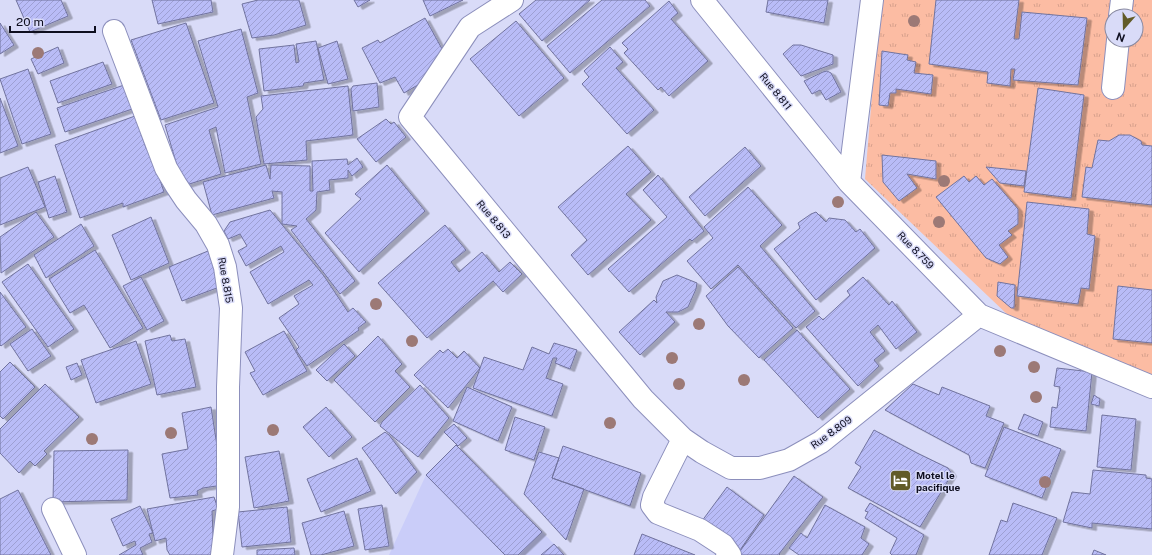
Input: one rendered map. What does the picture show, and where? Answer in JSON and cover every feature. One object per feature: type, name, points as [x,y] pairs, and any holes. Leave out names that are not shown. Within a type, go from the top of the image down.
[{"type":"street","name":"Rue 8.813","points":[[512,0],[470,27],[410,117],[643,399],[683,439]]},
{"type":"street","name":"Rue 8.811","points":[[702,0],[849,182]]},
{"type":"street","points":[[849,182],[872,0]]},
{"type":"street","name":"Rue 8.815","points":[[114,31],[166,168],[186,200],[206,224],[218,245],[226,267],[231,308],[228,387],[228,507],[222,555]]},
{"type":"street","points":[[1113,88],[1117,48]]},
{"type":"street","name":"Rue 8.759","points":[[849,182],[980,315],[1152,387]]},
{"type":"street","name":"Rue 8.809","points":[[683,439],[702,452],[731,468],[760,468],[789,460],[821,442],[980,315]]},
{"type":"street","points":[[683,439],[654,497],[652,505],[658,513],[700,530],[723,545],[730,555]]},
{"type":"street","points":[[53,509],[75,555]]},
{"type":"shaded area","points":[[456,445],[564,555],[389,555],[426,475]]},
{"type":"green space","points":[[880,0],[1152,0],[1152,379],[1010,317],[865,179]]},
{"type":"building","points":[[16,0],[61,0],[68,16],[30,32]]},
{"type":"building","points":[[152,0],[211,0],[213,12],[158,24]]},
{"type":"building","points":[[258,0],[299,0],[306,25],[274,35],[252,38],[242,4]]},
{"type":"building","points":[[354,0],[370,0],[358,7]]},
{"type":"building","points":[[423,0],[463,0],[430,16]]},
{"type":"building","points":[[536,0],[590,0],[542,41],[519,14]]},
{"type":"building","points":[[602,0],[645,0],[650,6],[570,73],[547,46]]},
{"type":"building","points":[[768,0],[828,0],[824,23],[766,12]]},
{"type":"building","points":[[936,0],[1019,0],[1014,39],[1019,39],[1022,12],[1087,18],[1078,85],[1013,80],[1015,69],[1011,69],[1010,86],[987,83],[988,72],[929,64]]},
{"type":"building","points":[[669,1],[678,13],[671,19],[708,61],[669,96],[661,87],[658,90],[624,53],[628,49],[622,43]]},
{"type":"building","points":[[425,18],[447,58],[435,75],[404,93],[395,77],[380,83],[362,48],[378,40],[380,43]]},
{"type":"building","points":[[516,21],[564,78],[519,116],[470,59]]},
{"type":"building","points":[[0,23],[14,45],[0,54]]},
{"type":"building","points":[[186,23],[214,103],[161,120],[131,40]]},
{"type":"building","points":[[241,29],[258,93],[247,97],[261,164],[225,173],[216,127],[209,130],[221,174],[183,186],[165,125],[218,107],[198,41]]},
{"type":"building","points":[[316,41],[324,80],[304,83],[303,86],[264,91],[259,49],[294,45],[296,63],[299,62],[296,44]]},
{"type":"building","points":[[337,41],[348,79],[328,84],[318,48]]},
{"type":"building","points":[[793,45],[801,45],[833,55],[833,64],[801,76],[783,54]]},
{"type":"building","points":[[58,47],[64,63],[38,74],[31,59]]},
{"type":"building","points":[[610,47],[623,62],[616,68],[654,110],[627,134],[582,84],[589,77],[584,71]]},
{"type":"building","points":[[882,51],[908,55],[907,60],[916,62],[914,73],[933,75],[931,94],[896,89],[896,93],[890,93],[888,106],[879,105]]},
{"type":"building","points":[[103,62],[112,84],[58,103],[50,81]]},
{"type":"building","points":[[28,69],[51,134],[22,144],[0,79]]},
{"type":"building","points":[[827,71],[831,73],[841,92],[826,100],[820,90],[812,94],[804,81]]},
{"type":"building","points":[[130,83],[138,107],[65,132],[57,108]]},
{"type":"building","points":[[377,83],[379,107],[353,111],[351,89],[353,86]]},
{"type":"building","points":[[348,86],[353,135],[306,141],[307,160],[264,164],[256,117],[263,109],[261,96]]},
{"type":"building","points":[[1038,88],[1084,95],[1071,198],[1024,192]]},
{"type":"building","points":[[0,98],[18,146],[0,153]]},
{"type":"building","points":[[135,116],[146,148],[149,147],[164,192],[123,207],[123,203],[80,218],[55,145]]},
{"type":"building","points":[[386,119],[391,124],[394,122],[406,137],[376,162],[357,139]]},
{"type":"building","points":[[1119,135],[1130,135],[1141,141],[1142,145],[1152,146],[1152,205],[1082,197],[1086,167],[1092,168],[1098,140],[1109,141]]},
{"type":"building","points":[[628,146],[651,172],[626,194],[651,220],[588,275],[571,255],[587,240],[558,207]]},
{"type":"building","points":[[745,147],[761,166],[705,216],[689,197]]},
{"type":"building","points":[[882,155],[936,161],[936,179],[907,174],[917,188],[899,201],[883,182]]},
{"type":"building","points":[[357,158],[363,167],[352,176],[348,170],[348,178],[329,180],[330,190],[317,192],[316,210],[306,219],[355,281],[340,294],[291,230],[297,226],[282,224],[282,192],[272,191],[274,198],[212,215],[203,182],[266,165],[270,179],[271,165],[310,166],[310,191],[313,191],[312,161],[347,159],[348,165]]},
{"type":"building","points":[[387,165],[425,211],[359,272],[325,233],[361,199],[355,194]]},
{"type":"building","points":[[28,167],[45,207],[0,225],[0,178]]},
{"type":"building","points":[[986,167],[1026,171],[1024,186],[1000,183]]},
{"type":"building","points":[[658,175],[704,231],[692,241],[690,239],[629,292],[608,269],[667,217],[643,190]]},
{"type":"building","points":[[55,176],[67,212],[49,218],[38,182]]},
{"type":"building","points":[[964,176],[969,182],[976,176],[984,185],[992,179],[1018,209],[1018,224],[1008,231],[1012,235],[999,245],[1008,257],[1000,264],[986,258],[936,197]]},
{"type":"building","points":[[748,187],[782,225],[760,246],[815,311],[796,328],[738,265],[711,289],[687,261],[713,238],[704,227]]},
{"type":"building","points":[[1027,202],[1089,209],[1087,234],[1095,236],[1089,289],[1081,288],[1078,304],[1017,296]]},
{"type":"building","points":[[270,210],[324,276],[348,312],[353,308],[366,322],[358,328],[359,330],[307,366],[296,350],[299,347],[279,318],[299,304],[294,296],[313,285],[309,280],[268,304],[250,272],[284,252],[281,246],[246,266],[238,251],[247,246],[240,234],[228,239],[224,231],[230,222]]},
{"type":"building","points":[[36,212],[54,237],[1,273],[0,237]]},
{"type":"building","points":[[816,212],[826,222],[829,218],[845,220],[856,232],[860,229],[875,248],[816,300],[774,249],[800,228],[798,223]]},
{"type":"building","points":[[151,217],[169,263],[131,280],[112,235]]},
{"type":"building","points":[[81,224],[94,246],[46,278],[34,255]]},
{"type":"building","points":[[445,225],[466,250],[451,262],[459,272],[482,252],[499,272],[510,262],[522,274],[503,292],[493,281],[427,338],[378,283]]},
{"type":"building","points":[[95,250],[143,328],[110,348],[84,305],[70,313],[49,279]]},
{"type":"building","points":[[208,251],[222,286],[182,301],[169,267]]},
{"type":"building","points":[[28,264],[74,329],[48,347],[2,282]]},
{"type":"building","points":[[738,267],[793,328],[759,358],[728,326],[706,296]]},
{"type":"building","points":[[677,275],[697,283],[688,307],[678,312],[666,312],[675,322],[640,355],[619,332],[654,300],[657,303],[656,297],[663,281]]},
{"type":"building","points":[[141,277],[164,321],[147,330],[123,286]]},
{"type":"building","points":[[863,277],[889,305],[892,301],[917,332],[896,349],[878,325],[870,332],[885,351],[874,360],[879,366],[858,386],[806,327],[819,316],[823,320],[850,295],[847,291]]},
{"type":"building","points":[[998,282],[1015,285],[1014,308],[1011,308],[997,296]]},
{"type":"building","points":[[1118,286],[1152,290],[1152,343],[1113,339]]},
{"type":"building","points":[[0,292],[26,327],[1,346],[0,345]]},
{"type":"building","points":[[32,329],[51,356],[28,371],[10,344]]},
{"type":"building","points":[[797,330],[850,389],[818,418],[764,360]]},
{"type":"building","points":[[284,331],[307,371],[263,395],[250,373],[255,371],[245,352]]},
{"type":"building","points":[[170,335],[172,341],[185,339],[196,387],[157,395],[145,341]]},
{"type":"building","points":[[378,336],[402,364],[395,371],[410,387],[375,422],[334,380]]},
{"type":"building","points":[[136,341],[151,384],[96,403],[81,360]]},
{"type":"building","points":[[554,343],[577,350],[570,369],[555,363],[557,358],[553,358],[546,378],[563,384],[552,416],[473,388],[484,357],[523,370],[532,347],[549,354]]},
{"type":"building","points":[[344,344],[355,356],[327,381],[316,370]]},
{"type":"building","points":[[448,349],[457,358],[464,351],[480,368],[448,408],[414,375],[440,350],[443,353]]},
{"type":"building","points":[[10,362],[35,387],[3,419],[0,416],[0,372]]},
{"type":"building","points":[[77,363],[82,375],[71,380],[66,367]]},
{"type":"building","points":[[1057,368],[1092,372],[1086,431],[1050,427],[1052,407],[1057,408],[1060,387],[1054,386]]},
{"type":"building","points":[[45,384],[79,417],[44,451],[47,454],[35,466],[30,461],[19,473],[0,453],[0,429]]},
{"type":"building","points":[[913,384],[939,395],[942,387],[990,406],[986,416],[1004,423],[985,468],[971,463],[969,455],[885,410]]},
{"type":"building","points":[[420,385],[449,418],[418,457],[380,426],[382,422]]},
{"type":"building","points":[[467,387],[512,407],[498,441],[453,421]]},
{"type":"building","points":[[1094,395],[1100,399],[1099,406],[1091,404]]},
{"type":"building","points":[[211,407],[223,485],[203,488],[197,491],[198,495],[170,498],[162,454],[188,449],[182,413]]},
{"type":"building","points":[[326,407],[352,437],[329,457],[303,427]]},
{"type":"building","points":[[1024,414],[1043,422],[1038,436],[1018,429]]},
{"type":"building","points":[[1102,415],[1136,419],[1131,470],[1097,467]]},
{"type":"building","points":[[515,417],[545,427],[534,460],[505,450]]},
{"type":"building","points":[[454,424],[467,438],[458,446],[444,432]]},
{"type":"building","points":[[1004,427],[1061,449],[1042,498],[985,476]]},
{"type":"building","name":"Motel le pacifique","points":[[874,430],[948,468],[952,474],[920,527],[848,488],[861,467],[855,463]]},
{"type":"building","points":[[385,432],[389,435],[417,472],[396,494],[362,448]]},
{"type":"building","points":[[456,445],[542,532],[518,555],[505,555],[426,475]]},
{"type":"building","points":[[563,446],[641,473],[630,506],[552,478]]},
{"type":"building","points":[[128,450],[127,500],[53,502],[54,451]]},
{"type":"building","points":[[279,451],[289,501],[254,508],[245,457]]},
{"type":"building","points":[[539,452],[559,458],[552,478],[584,489],[566,540],[524,494]]},
{"type":"building","points":[[357,458],[371,491],[321,512],[307,479]]},
{"type":"building","points":[[1093,470],[1146,475],[1146,478],[1152,479],[1152,529],[1092,523],[1092,528],[1063,522],[1072,492],[1090,494]]},
{"type":"building","points":[[794,476],[823,497],[779,554],[780,555],[739,555],[738,554]]},
{"type":"building","points":[[727,487],[764,515],[738,553],[699,525]]},
{"type":"building","points":[[18,490],[51,555],[0,555],[0,499]]},
{"type":"building","points":[[214,497],[218,509],[212,511],[214,555],[170,555],[167,550],[166,538],[155,541],[147,509]]},
{"type":"building","points":[[870,503],[924,535],[916,555],[892,555],[890,553],[897,538],[865,518],[868,512],[865,511]]},
{"type":"building","points":[[1013,503],[1057,518],[1042,555],[989,555],[1001,520],[1007,522]]},
{"type":"building","points":[[382,505],[389,546],[365,550],[358,509]]},
{"type":"building","points":[[825,505],[865,527],[861,538],[869,544],[862,555],[799,555],[789,548],[801,533],[807,538]]},
{"type":"building","points":[[140,506],[153,533],[149,534],[152,542],[140,548],[143,555],[119,555],[136,545],[135,541],[123,546],[111,519]]},
{"type":"building","points":[[287,507],[291,542],[242,547],[238,512]]},
{"type":"building","points":[[344,511],[354,546],[321,555],[311,555],[302,523]]},
{"type":"building","points":[[642,534],[695,555],[634,555]]},
{"type":"building","points":[[554,544],[564,555],[541,555]]},
{"type":"building","points":[[294,548],[295,555],[257,555],[257,550]]},
{"type":"building","points":[[1094,550],[1106,555],[1092,555]]},
{"type":"place","name":"Motel le pacifique","points":[[900,481]]}]
